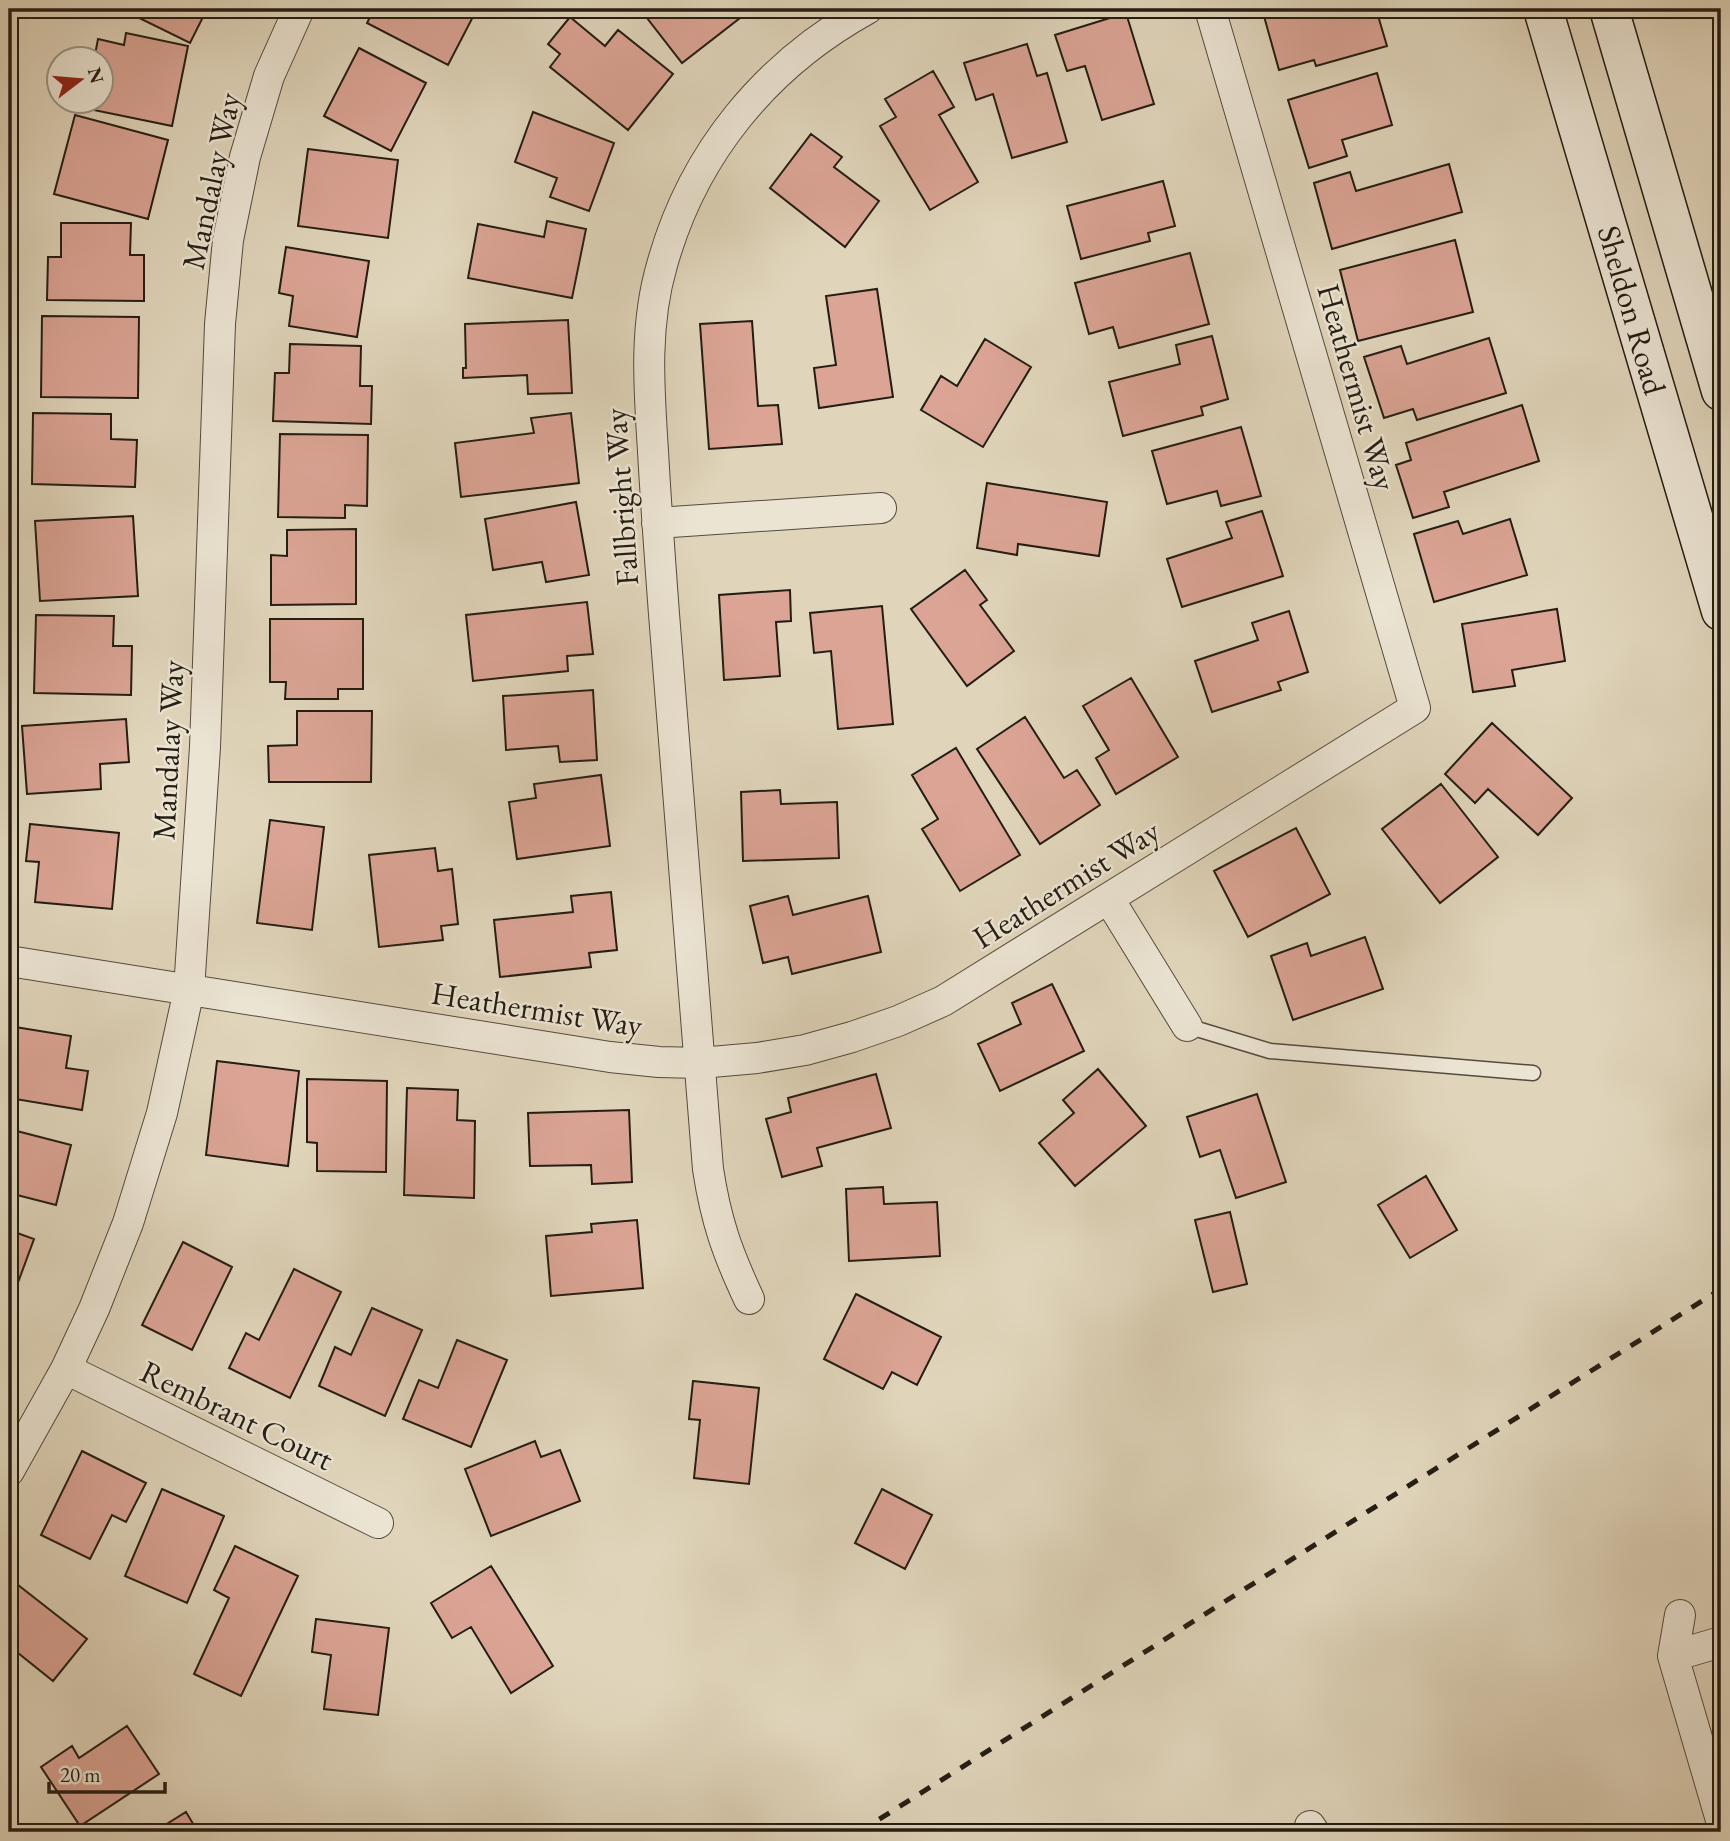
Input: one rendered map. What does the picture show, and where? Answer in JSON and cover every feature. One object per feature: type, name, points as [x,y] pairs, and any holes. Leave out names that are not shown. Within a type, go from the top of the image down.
[{"type":"main road","name":"Sheldon Road","points":[[1543,9],[1721,611]]},
{"type":"main road","name":"Sheldon Road","points":[[1609,9],[1721,391]]},
{"type":"street","name":"Mandalay Way","points":[[9,1471],[66,1368],[94,1309],[128,1223],[162,1113],[189,990],[205,747],[220,324],[228,240],[255,122],[270,76],[299,9]]},
{"type":"street","name":"Fallbright Way","points":[[749,1299],[726,1251],[714,1210],[708,1169],[657,523],[649,352],[652,309],[673,228],[690,188],[711,151],[764,85],[795,56],[829,31],[867,9]]},
{"type":"street","name":"Heathermist Way","points":[[9,961],[610,1057],[700,1063],[805,1050],[898,1021],[943,1001],[1415,708],[1210,9]]},
{"type":"street","points":[[657,523],[881,508]]},
{"type":"street","points":[[1109,899],[1187,1026]]},
{"type":"street","name":"Rembrant Court","points":[[66,1368],[378,1523]]},
{"type":"street","points":[[1680,1615],[1674,1656],[1721,1820]]},
{"type":"street","points":[[1674,1656],[1721,1642]]},
{"type":"lane","points":[[1187,1026],[1270,1051],[1533,1073]]},
{"type":"building","points":[[121,9],[207,9],[190,43]]},
{"type":"building","points":[[374,9],[477,9],[448,65],[367,23]]},
{"type":"building","points":[[640,9],[733,9],[740,18],[682,63]]},
{"type":"building","points":[[1262,9],[1303,9],[1305,15],[1327,9],[1376,9],[1387,46],[1316,66],[1314,60],[1279,70]]},
{"type":"building","points":[[1126,13],[1154,104],[1102,120],[1085,66],[1067,71],[1055,35]]},
{"type":"building","points":[[570,17],[605,46],[618,30],[673,74],[628,130],[550,67],[560,54],[548,44]]},
{"type":"building","points":[[126,33],[188,46],[172,126],[116,115],[116,46],[97,46],[98,39],[124,45]]},
{"type":"building","points":[[1027,44],[1037,76],[1047,73],[1067,142],[1012,158],[993,94],[976,100],[964,63]]},
{"type":"building","points":[[359,48],[426,83],[391,151],[324,116]]},
{"type":"building","points":[[933,71],[954,107],[939,115],[978,182],[930,210],[880,126],[896,117],[885,99]]},
{"type":"building","points":[[1377,73],[1392,125],[1342,140],[1347,156],[1309,168],[1288,100]]},
{"type":"building","points":[[533,112],[614,143],[589,211],[550,197],[557,178],[515,162]]},
{"type":"building","points":[[75,116],[168,140],[148,219],[54,194]]},
{"type":"building","points":[[811,134],[842,157],[834,167],[879,201],[845,247],[770,188]]},
{"type":"building","points":[[308,149],[398,160],[388,238],[298,226]]},
{"type":"building","points":[[1449,164],[1462,212],[1332,249],[1314,183],[1350,172],[1356,191]]},
{"type":"building","points":[[1163,181],[1175,226],[1148,233],[1150,241],[1081,259],[1067,206]]},
{"type":"building","points":[[547,221],[586,229],[572,298],[468,278],[478,224],[544,237]]},
{"type":"building","points":[[61,223],[131,223],[130,255],[144,255],[144,301],[47,300],[48,257],[61,257]]},
{"type":"building","points":[[1455,240],[1473,312],[1358,341],[1340,270]]},
{"type":"building","points":[[286,247],[369,261],[357,337],[289,326],[293,296],[279,293]]},
{"type":"building","points":[[1190,253],[1209,324],[1119,348],[1113,327],[1089,334],[1075,283]]},
{"type":"building","points":[[877,289],[893,397],[819,408],[814,368],[836,365],[826,296]]},
{"type":"building","points":[[42,316],[139,317],[138,398],[41,397]]},
{"type":"building","points":[[568,320],[572,393],[528,394],[527,375],[463,378],[463,368],[466,368],[465,324]]},
{"type":"building","points":[[752,321],[758,406],[778,405],[782,444],[709,449],[700,324]]},
{"type":"building","points":[[1212,336],[1228,399],[1201,407],[1203,415],[1123,436],[1109,382],[1180,364],[1176,345]]},
{"type":"building","points":[[1489,338],[1506,393],[1417,420],[1413,409],[1384,418],[1364,357],[1401,346],[1407,364]]},
{"type":"building","points":[[985,339],[1031,367],[983,447],[921,410],[941,376],[957,386]]},
{"type":"building","points":[[290,344],[361,346],[360,386],[372,386],[371,424],[273,421],[275,373],[289,373]]},
{"type":"building","points":[[1522,405],[1539,461],[1444,492],[1449,507],[1413,518],[1396,465],[1411,460],[1406,443]]},
{"type":"building","points":[[33,413],[111,414],[111,439],[137,440],[135,487],[32,484]]},
{"type":"building","points":[[571,413],[579,483],[461,497],[455,443],[534,433],[531,418]]},
{"type":"building","points":[[1241,427],[1261,496],[1221,506],[1217,491],[1167,504],[1152,451]]},
{"type":"building","points":[[280,434],[368,435],[367,506],[345,505],[345,518],[278,517]]},
{"type":"building","points":[[987,483],[1107,502],[1099,556],[1018,544],[1017,555],[977,548]]},
{"type":"building","points":[[576,502],[589,575],[546,582],[542,562],[493,570],[485,519]]},
{"type":"building","points":[[1262,511],[1283,576],[1182,607],[1167,559],[1232,538],[1226,522]]},
{"type":"building","points":[[133,516],[138,596],[40,601],[35,521]]},
{"type":"building","points":[[1510,519],[1527,575],[1434,602],[1414,534],[1458,521],[1463,534]]},
{"type":"building","points":[[356,529],[356,604],[271,605],[271,555],[287,556],[287,530]]},
{"type":"building","points":[[965,570],[987,600],[980,605],[1014,651],[967,686],[911,609]]},
{"type":"building","points":[[790,590],[791,621],[776,622],[780,676],[724,680],[719,595]]},
{"type":"building","points":[[587,602],[593,654],[567,656],[568,671],[473,681],[466,615]]},
{"type":"building","points":[[882,606],[893,724],[838,729],[831,651],[814,653],[810,613]]},
{"type":"building","points":[[1557,609],[1565,661],[1512,670],[1515,686],[1473,692],[1462,624]]},
{"type":"building","points":[[1289,611],[1308,672],[1278,682],[1281,690],[1212,712],[1195,661],[1258,640],[1252,623]]},
{"type":"building","points":[[36,615],[114,616],[113,646],[132,646],[131,695],[34,693]]},
{"type":"building","points":[[270,619],[363,619],[363,689],[338,689],[338,699],[285,699],[286,682],[270,682]]},
{"type":"building","points":[[1131,678],[1178,757],[1116,794],[1096,758],[1109,750],[1083,706]]},
{"type":"building","points":[[593,690],[597,760],[560,762],[558,746],[506,750],[503,696]]},
{"type":"building","points":[[297,711],[372,711],[371,782],[269,782],[268,746],[297,745]]},
{"type":"building","points":[[1025,717],[1064,778],[1077,770],[1100,805],[1040,844],[977,749]]},
{"type":"building","points":[[126,719],[129,762],[100,764],[101,789],[27,794],[22,726]]},
{"type":"building","points":[[1492,723],[1572,798],[1538,835],[1488,789],[1475,803],[1445,774]]},
{"type":"building","points":[[956,748],[1020,855],[960,891],[922,829],[938,819],[912,775]]},
{"type":"building","points":[[601,775],[610,846],[517,859],[509,802],[536,798],[534,784]]},
{"type":"building","points":[[1441,784],[1498,857],[1440,903],[1382,829]]},
{"type":"building","points":[[780,790],[781,804],[837,802],[839,858],[743,861],[741,792]]},
{"type":"building","points":[[270,820],[324,827],[312,930],[257,923]]},
{"type":"building","points":[[30,824],[119,833],[112,909],[35,902],[39,862],[26,861]]},
{"type":"building","points":[[1296,828],[1330,894],[1248,937],[1214,871]]},
{"type":"building","points":[[435,848],[438,871],[452,869],[458,924],[441,926],[443,940],[379,947],[369,855]]},
{"type":"building","points":[[611,892],[617,950],[589,953],[591,967],[500,977],[494,920],[573,912],[571,896]]},
{"type":"building","points":[[788,896],[793,915],[868,896],[881,952],[792,974],[788,957],[763,963],[750,906]]},
{"type":"building","points":[[1365,937],[1383,989],[1293,1020],[1271,956],[1307,943],[1311,956]]},
{"type":"building","points":[[1052,984],[1084,1051],[1000,1091],[978,1044],[1021,1024],[1012,1003]]},
{"type":"building","points":[[9,1026],[71,1036],[66,1068],[88,1071],[82,1110],[9,1098]]},
{"type":"building","points":[[217,1061],[299,1071],[288,1166],[206,1155]]},
{"type":"building","points":[[1098,1069],[1146,1126],[1075,1186],[1039,1143],[1074,1113],[1063,1100]]},
{"type":"building","points":[[876,1074],[891,1128],[817,1148],[822,1166],[782,1177],[766,1119],[791,1112],[788,1098]]},
{"type":"building","points":[[307,1079],[387,1081],[386,1172],[317,1171],[317,1143],[307,1142]]},
{"type":"building","points":[[407,1088],[458,1090],[457,1120],[475,1121],[474,1198],[404,1195]]},
{"type":"building","points":[[1257,1094],[1286,1182],[1236,1198],[1220,1150],[1200,1157],[1187,1117]]},
{"type":"building","points":[[629,1110],[632,1182],[592,1184],[591,1165],[530,1166],[528,1113]]},
{"type":"building","points":[[9,1129],[71,1145],[56,1205],[9,1193]]},
{"type":"building","points":[[1426,1176],[1457,1230],[1410,1258],[1378,1205]]},
{"type":"building","points":[[883,1187],[884,1204],[937,1202],[940,1256],[849,1261],[846,1189]]},
{"type":"building","points":[[1230,1212],[1247,1284],[1213,1292],[1195,1220]]},
{"type":"building","points":[[637,1220],[643,1288],[551,1296],[546,1236],[592,1232],[591,1224]]},
{"type":"building","points":[[9,1230],[34,1239],[9,1307]]},
{"type":"building","points":[[183,1242],[232,1267],[192,1350],[142,1325]]},
{"type":"building","points":[[294,1269],[341,1292],[290,1398],[229,1368],[246,1333],[259,1340]]},
{"type":"building","points":[[856,1294],[941,1337],[917,1385],[892,1372],[883,1389],[824,1359]]},
{"type":"building","points":[[372,1308],[422,1330],[385,1416],[319,1386],[335,1347],[351,1355]]},
{"type":"building","points":[[457,1340],[507,1360],[471,1447],[403,1419],[419,1380],[438,1388]]},
{"type":"building","points":[[693,1381],[759,1388],[749,1484],[694,1478],[700,1420],[689,1419]]},
{"type":"building","points":[[535,1441],[541,1457],[560,1450],[580,1501],[491,1536],[465,1469]]},
{"type":"building","points":[[82,1451],[146,1483],[126,1522],[112,1515],[90,1559],[41,1535]]},
{"type":"building","points":[[162,1489],[224,1516],[187,1603],[125,1576]]},
{"type":"building","points":[[882,1489],[932,1515],[905,1569],[855,1543]]},
{"type":"building","points":[[235,1546],[298,1576],[241,1696],[194,1674],[229,1598],[214,1590]]},
{"type":"building","points":[[491,1566],[553,1666],[511,1693],[471,1627],[452,1638],[431,1603]]},
{"type":"building","points":[[13,1581],[87,1639],[53,1681],[13,1649],[9,1655],[9,1586]]},
{"type":"building","points":[[316,1619],[389,1628],[378,1715],[324,1709],[331,1655],[312,1652]]},
{"type":"building","points":[[127,1726],[159,1774],[80,1826],[41,1767],[72,1746],[79,1758]]},
{"type":"building","points":[[186,1812],[198,1832],[154,1832]]},
{"type":"railway","points":[[859,1832],[1721,1289]]}]
